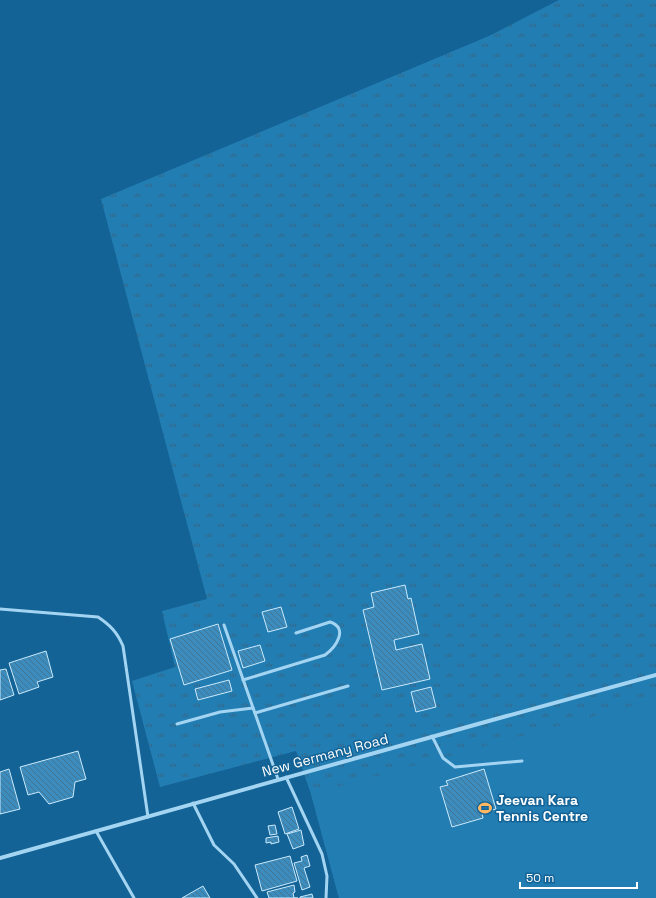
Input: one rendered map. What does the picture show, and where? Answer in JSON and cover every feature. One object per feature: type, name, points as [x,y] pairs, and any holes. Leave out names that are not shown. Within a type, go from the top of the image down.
[{"type":"street","name":"New Germany Road","points":[[0,858],[432,736],[656,675]]},
{"type":"lane","points":[[0,609],[98,616],[110,625],[118,635],[123,646],[148,817]]},
{"type":"lane","points":[[243,680],[325,655],[335,647],[339,635],[338,626],[330,622],[296,633]]},
{"type":"lane","points":[[224,625],[278,779]]},
{"type":"lane","points":[[255,713],[348,686]]},
{"type":"lane","points":[[177,724],[220,712],[253,708]]},
{"type":"lane","points":[[432,736],[443,758],[455,767],[522,761]]},
{"type":"lane","points":[[286,777],[322,854],[327,876],[326,898]]},
{"type":"lane","points":[[193,803],[214,845],[234,864],[257,898]]},
{"type":"lane","points":[[96,831],[134,898]]},
{"type":"green space","points":[[559,0],[656,0],[656,898],[339,898],[311,794],[296,751],[160,787],[132,681],[175,667],[162,611],[207,599],[101,199],[489,36]]},
{"type":"green space","name":"Jeevan Kara Tennis Centre","points":[[656,699],[656,897],[339,898],[311,794]]},
{"type":"building","points":[[405,585],[408,599],[411,598],[419,634],[394,640],[396,650],[422,644],[430,679],[382,690],[363,610],[374,607],[371,593]]},
{"type":"building","points":[[281,607],[287,627],[268,632],[262,612]]},
{"type":"building","points":[[218,624],[232,670],[184,685],[170,639]]},
{"type":"building","points":[[260,645],[265,661],[243,668],[238,651]]},
{"type":"building","points":[[46,651],[53,677],[37,682],[39,687],[19,694],[9,663]]},
{"type":"building","points":[[6,669],[14,695],[0,700],[0,670]]},
{"type":"building","points":[[229,680],[232,691],[198,700],[195,689]]},
{"type":"building","points":[[431,687],[436,707],[416,712],[411,692]]},
{"type":"building","points":[[78,751],[86,779],[75,782],[73,797],[49,804],[39,792],[28,795],[20,767]]},
{"type":"building","points":[[9,769],[20,809],[0,814],[0,772]]},
{"type":"building","points":[[484,769],[496,809],[482,813],[483,818],[452,827],[440,787],[448,785],[446,781]]},
{"type":"building","points":[[292,807],[299,829],[285,834],[278,812]]},
{"type":"building","points":[[275,825],[277,834],[270,835],[268,826]]},
{"type":"building","points":[[301,830],[304,845],[293,849],[287,834]]},
{"type":"building","points":[[278,836],[279,842],[271,844],[271,842],[266,843],[266,838]]},
{"type":"building","points":[[307,855],[310,866],[304,868],[310,887],[302,890],[294,863],[302,861],[301,857]]},
{"type":"building","points":[[290,856],[297,881],[262,891],[255,865]]},
{"type":"building","points":[[294,885],[294,898],[269,898],[267,892]]},
{"type":"building","points":[[203,886],[210,898],[182,898]]},
{"type":"building","points":[[312,894],[313,898],[300,898],[300,897]]},
{"type":"place","name":"Jeevan Kara Tennis Centre","points":[[485,808]]}]
